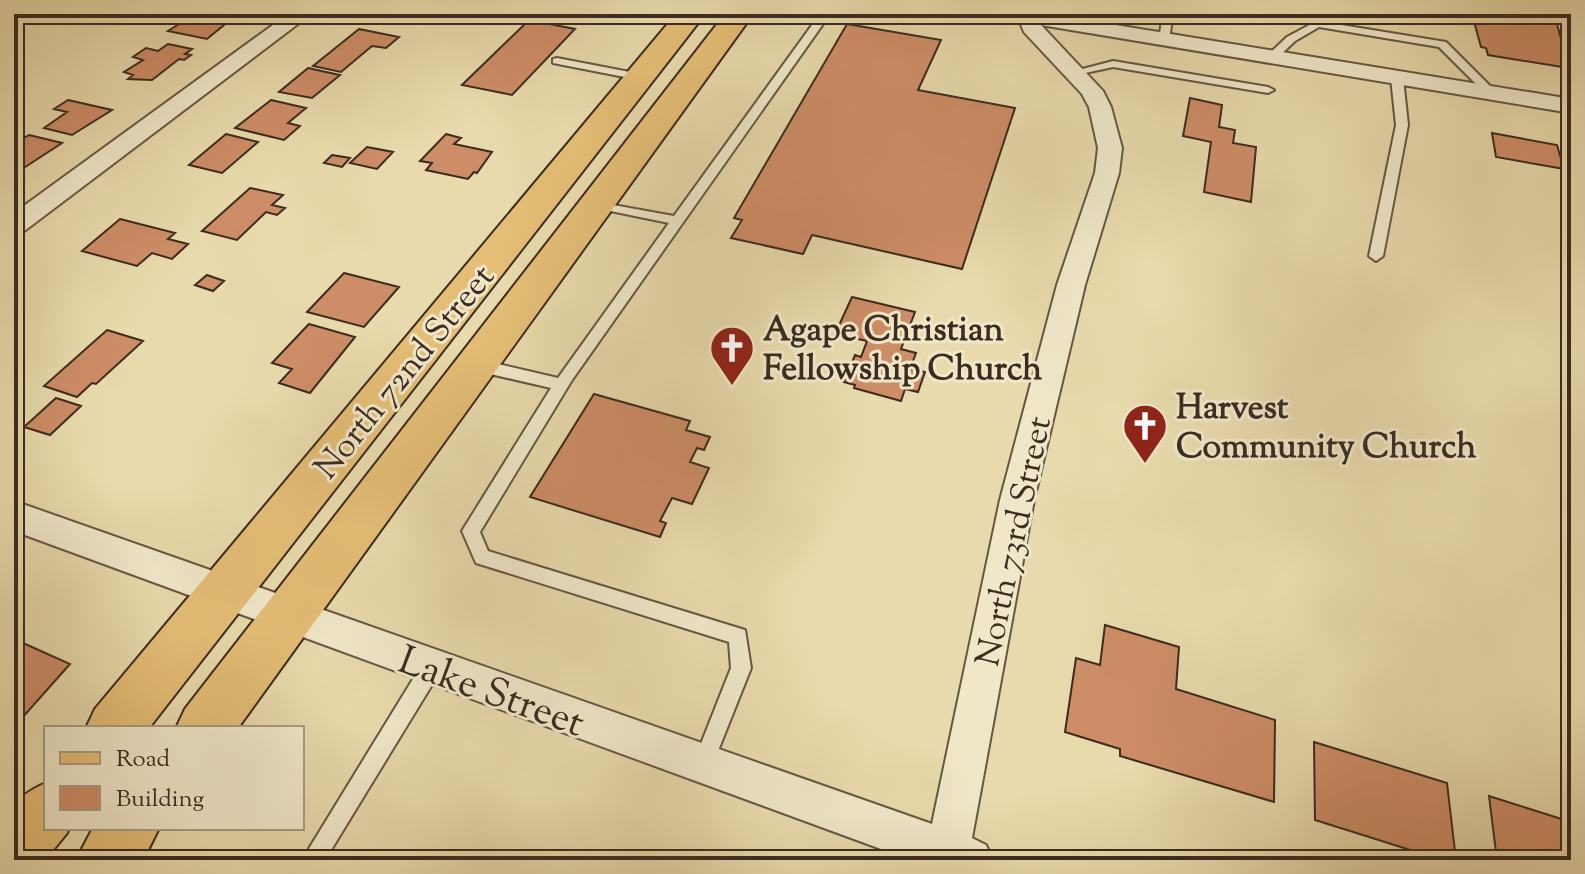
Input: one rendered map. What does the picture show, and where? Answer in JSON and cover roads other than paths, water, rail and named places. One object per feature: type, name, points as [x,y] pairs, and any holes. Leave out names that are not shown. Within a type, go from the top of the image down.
[{"type":"main road","name":"North 72nd Street","points":[[116,726],[691,14]]},
{"type":"main road","name":"North 72nd Street","points":[[205,726],[739,14]]},
{"type":"main road","points":[[14,852],[44,814]]},
{"type":"main road","points":[[106,860],[128,830]]},
{"type":"street","points":[[14,226],[301,14]]},
{"type":"street","points":[[1022,15],[1571,106]]},
{"type":"street","name":"North 73rd Street","points":[[955,857],[1017,500],[1071,285],[1107,173],[1109,136],[1092,91],[1022,15]]},
{"type":"street","name":"Lake Street","points":[[14,516],[955,857]]},
{"type":"lane","points":[[703,764],[741,668],[738,636],[482,557],[471,531],[561,385],[825,14]]},
{"type":"lane","points":[[1164,39],[1168,14]]},
{"type":"lane","points":[[1272,57],[1291,39],[1317,24],[1442,44],[1491,93]]},
{"type":"lane","points":[[557,61],[640,77]]},
{"type":"lane","points":[[1076,72],[1113,64],[1268,90]]},
{"type":"lane","points":[[1376,256],[1402,125],[1397,78]]},
{"type":"lane","points":[[596,204],[679,221]]},
{"type":"lane","points":[[475,365],[561,385]]},
{"type":"lane","points":[[313,860],[431,668]]},
{"type":"place","name":"Agape Christian Fellowship Church","points":[[732,387]]},
{"type":"place","name":"Harvest Community Church","points":[[1145,465]]}]
